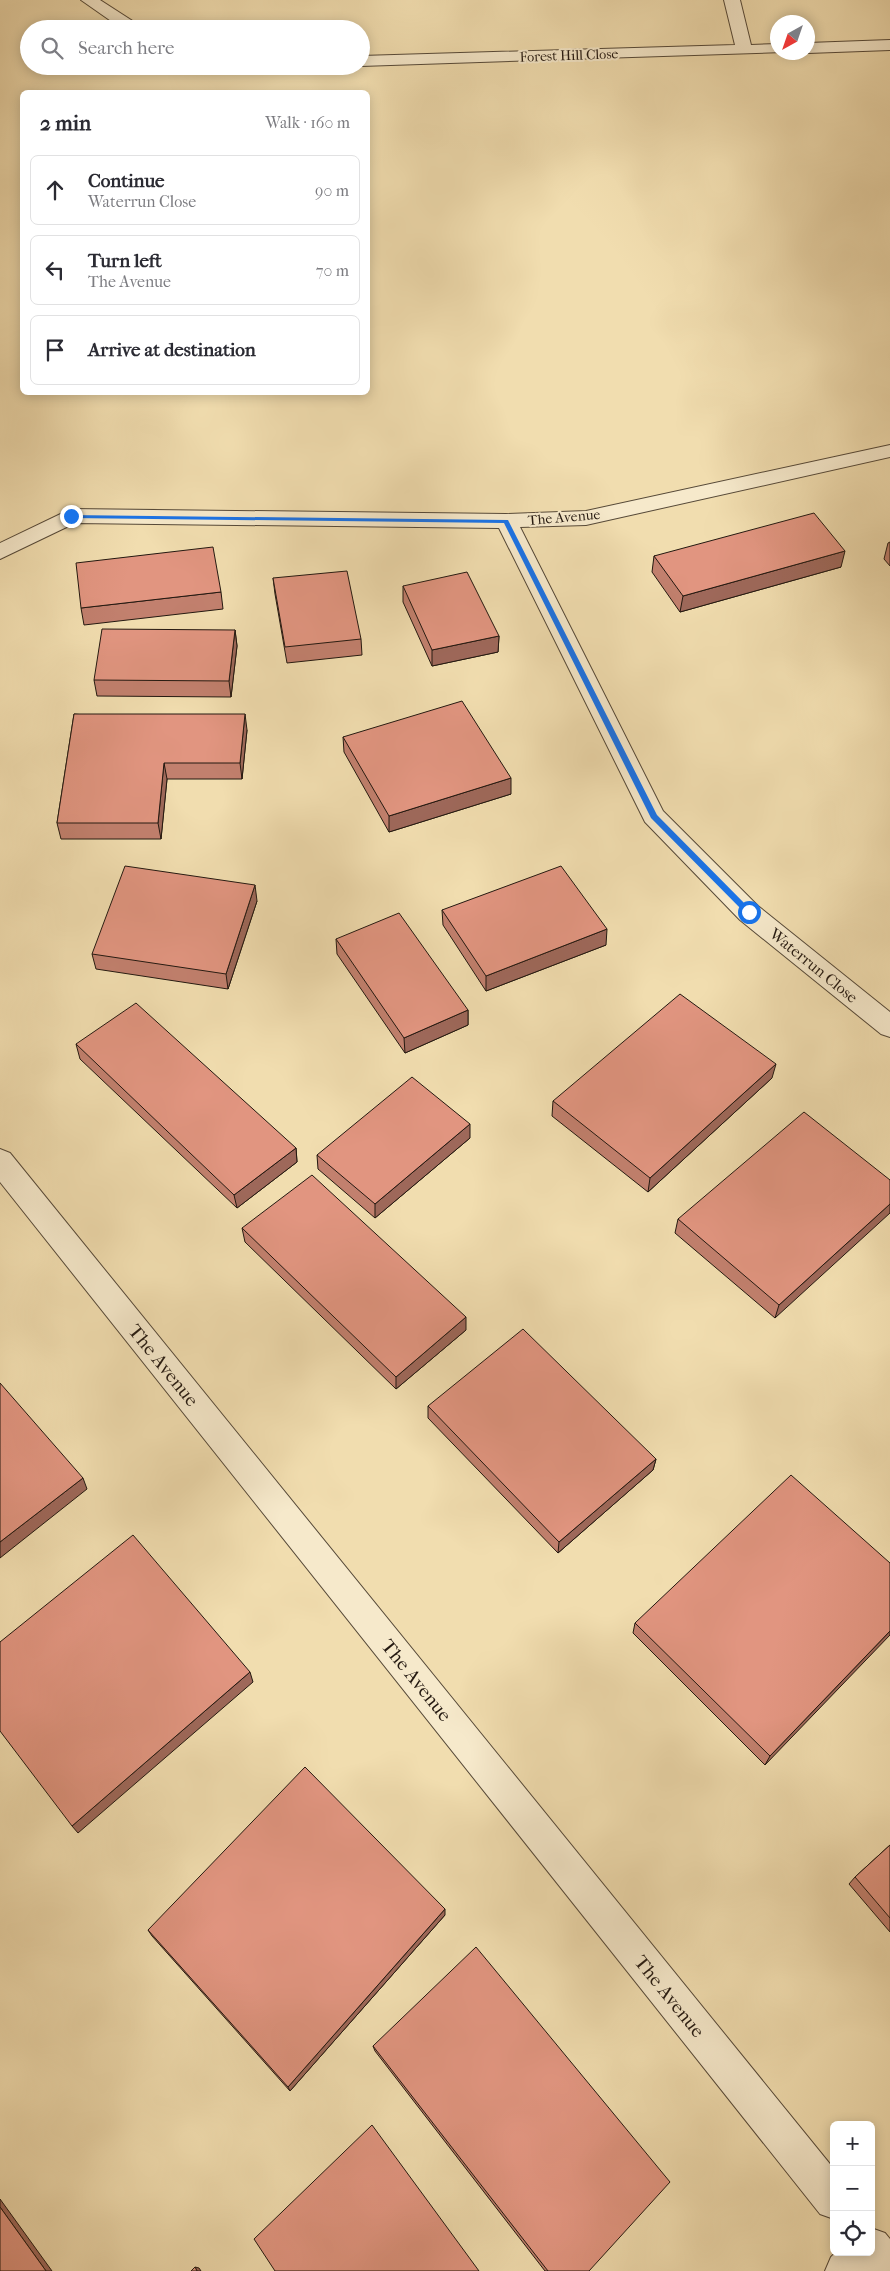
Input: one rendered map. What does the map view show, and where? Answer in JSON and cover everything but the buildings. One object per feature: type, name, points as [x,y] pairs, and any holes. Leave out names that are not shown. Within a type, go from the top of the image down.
[{"type":"street","points":[[88,0],[119,20]]},
{"type":"street","points":[[732,0],[744,50]]},
{"type":"street","points":[[815,48],[890,45]]},
{"type":"street","name":"Forest Hill Close","points":[[370,61],[770,49]]},
{"type":"street","name":"The Avenue","points":[[0,552],[71,516],[506,521],[586,518],[890,451]]},
{"type":"street","name":"Waterrun Close","points":[[506,521],[654,816],[749,912],[890,1027]]},
{"type":"street","name":"The Avenue","points":[[0,1161],[830,2195]]},
{"type":"street","points":[[875,2251],[890,2268]]},
{"type":"street","points":[[845,2271],[860,2256]]},
{"type":"route","points":[[71,516],[506,521],[654,816],[749,912]]}]
